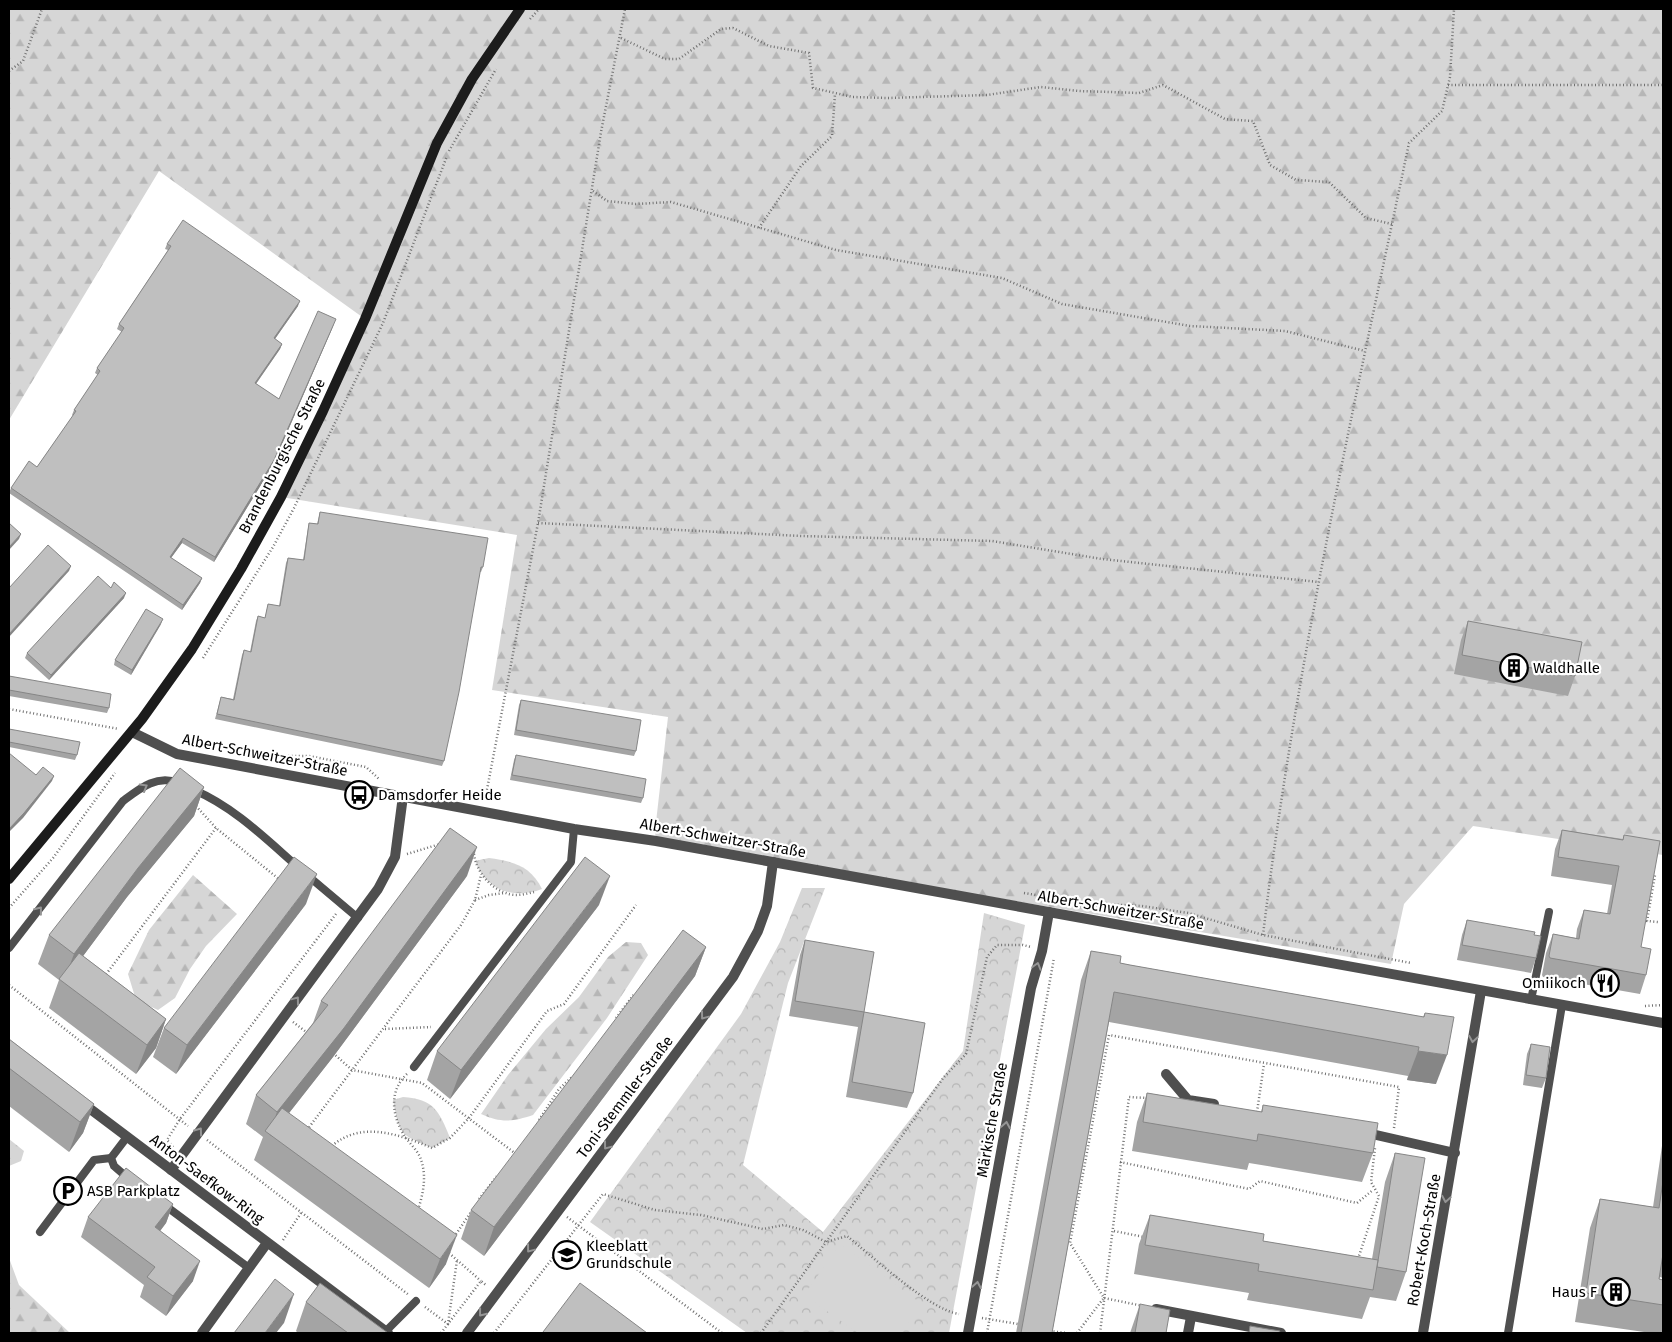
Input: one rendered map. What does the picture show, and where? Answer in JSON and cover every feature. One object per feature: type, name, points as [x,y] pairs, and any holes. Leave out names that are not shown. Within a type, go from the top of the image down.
[{"type":"street","name":"Brandenburgische Straße","points":[[9,879],[132,732],[192,649],[241,569],[281,497],[365,319],[437,143],[472,79],[520,9]]},
{"type":"street","name":"Albert-Schweitzer-Straße","points":[[132,732],[177,754],[574,829],[773,862],[1663,1023]]},
{"type":"street","points":[[171,1170],[358,918],[395,857],[403,796]]},
{"type":"street","name":"Toni-Stemmler-Straße","points":[[466,1333],[733,977],[758,931],[767,906],[773,862]]},
{"type":"street","name":"Märkische Straße","points":[[968,1333],[1031,988],[1042,951],[1049,912]]},
{"type":"street","name":"Robert-Koch-Straße","points":[[1422,1333],[1455,1152],[1481,991]]},
{"type":"street","points":[[1166,1074],[1188,1100],[1228,1107]]},
{"type":"street","name":"Anton-Saefkow-Ring","points":[[72,1095],[266,1243],[277,1249],[387,1332]]},
{"type":"street","points":[[1350,1130],[1455,1152]]},
{"type":"street","points":[[202,1333],[266,1243]]},
{"type":"street","points":[[1145,1307],[1246,1330],[1281,1333]]},
{"type":"street","points":[[1188,1333],[1191,1317]]},
{"type":"lane","points":[[9,948],[123,801],[147,783],[173,781],[206,795],[245,821],[358,918]]},
{"type":"lane","points":[[414,1067],[571,862],[574,829]]},
{"type":"lane","points":[[1531,1000],[1549,912]]},
{"type":"lane","points":[[1508,1333],[1562,1005]]},
{"type":"lane","points":[[40,1232],[94,1160],[111,1158],[127,1137]]},
{"type":"lane","points":[[111,1158],[114,1166],[138,1186]]},
{"type":"lane","points":[[154,1197],[249,1268]]},
{"type":"lane","points":[[387,1332],[416,1300]]},
{"type":"path","points":[[9,71],[24,61],[42,9]]},
{"type":"path","points":[[484,811],[538,523],[601,132],[621,38],[625,9]]},
{"type":"path","points":[[1264,935],[1274,844],[1318,582],[1365,351],[1409,143],[1442,111],[1448,86],[1454,9]]},
{"type":"path","points":[[621,38],[665,59],[679,59],[721,29],[733,28],[769,46],[809,53],[813,88],[853,97],[888,98],[987,95],[1041,87],[1079,91],[1139,93],[1163,85],[1225,119],[1253,121],[1270,165],[1296,180],[1329,182],[1366,218],[1392,224]]},
{"type":"path","points":[[1448,86],[1663,86]]},
{"type":"path","points":[[759,228],[801,166],[832,136],[835,94]]},
{"type":"path","points":[[593,191],[607,202],[636,204],[671,202],[836,250],[950,271],[1002,278],[1062,304],[1190,326],[1285,331],[1365,351]]},
{"type":"path","points":[[538,523],[801,536],[992,542],[1102,559],[1318,582]]},
{"type":"path","points":[[9,709],[132,732]]},
{"type":"path","points":[[9,908],[53,858],[120,767]]},
{"type":"path","points":[[192,801],[216,828],[282,882]]},
{"type":"path","points":[[103,978],[216,828]]},
{"type":"path","points":[[395,857],[448,843]]},
{"type":"path","points":[[472,846],[475,861],[482,875],[506,893]]},
{"type":"path","points":[[1650,874],[1655,875],[1647,921],[1658,922]]},
{"type":"path","points":[[304,1133],[461,925],[475,900],[482,875]]},
{"type":"path","points":[[475,900],[489,895],[506,893],[520,895],[542,889],[548,893]]},
{"type":"path","points":[[327,1150],[338,1140],[365,1132],[387,1132],[432,1148],[450,1138],[468,1118],[547,1011],[564,1004],[636,905]]},
{"type":"path","points":[[181,1156],[167,1140],[180,1119],[343,906]]},
{"type":"path","points":[[330,908],[337,914]]},
{"type":"path","points":[[761,1333],[944,1076],[966,1054],[987,958],[997,946],[1023,945],[1042,951]]},
{"type":"path","points":[[987,1333],[1055,953]]},
{"type":"path","points":[[9,985],[197,1133],[448,1324]]},
{"type":"path","points":[[614,1022],[624,1005],[636,992]]},
{"type":"path","points":[[285,1016],[312,1036]]},
{"type":"path","points":[[384,1029],[426,1027],[442,1029]]},
{"type":"path","points":[[331,1051],[352,1070],[422,1083],[517,1154]]},
{"type":"path","points":[[1257,1112],[1264,1064]]},
{"type":"path","points":[[414,1067],[400,1080],[393,1100],[398,1126],[421,1158],[424,1169],[425,1181],[416,1218]]},
{"type":"path","points":[[538,1122],[559,1089],[577,1071]]},
{"type":"path","points":[[1100,1333],[1114,1231],[1128,1097],[1154,1098]]},
{"type":"path","points":[[1357,1262],[1378,1196],[1373,1190],[1371,1182],[1377,1135]]},
{"type":"path","points":[[510,1162],[522,1146]]},
{"type":"path","points":[[1120,1162],[1249,1189],[1260,1181],[1357,1203],[1373,1190]]},
{"type":"path","points":[[479,1200],[503,1169]]},
{"type":"path","points":[[494,1333],[603,1194],[655,1210],[701,1215],[763,1229],[784,1225],[803,1230],[826,1242],[847,1236],[931,1303],[947,1312],[1018,1324]]},
{"type":"path","points":[[451,1241],[473,1208]]},
{"type":"path","points":[[559,1210],[722,1333]]},
{"type":"path","points":[[277,1249],[301,1213]]},
{"type":"path","points":[[1114,1231],[1152,1238]]},
{"type":"path","points":[[446,1249],[497,1294]]},
{"type":"path","points":[[448,1324],[457,1260]]},
{"type":"path","points":[[441,1333],[482,1281]]},
{"type":"path","points":[[1104,1298],[1145,1307]]},
{"type":"path","points":[[1077,1333],[1104,1298]]},
{"type":"path","points":[[1047,1330],[1066,1333]]},
{"type":"green space","points":[[9,9],[1663,9],[1663,855],[1473,826],[1404,904],[1391,964],[656,841],[655,831],[668,717],[492,690],[517,535],[281,497],[365,319],[159,171],[9,420]]},
{"type":"green space","points":[[489,858],[513,863],[527,870],[538,881],[542,889],[531,892],[511,893],[493,886],[480,871],[475,861]]},
{"type":"green space","points":[[193,875],[237,914],[206,946],[190,969],[175,998],[158,1010],[136,1000],[128,974],[149,930]]},
{"type":"green space","points":[[802,888],[825,888],[788,983],[743,1165],[823,1232],[963,1051],[984,913],[1025,925],[949,1333],[747,1333],[590,1222],[741,1014],[780,942]]},
{"type":"green space","points":[[626,942],[641,943],[648,955],[607,1018],[533,1115],[519,1119],[501,1120],[481,1114],[508,1075],[546,1029],[579,997],[608,957]]},
{"type":"green space","points":[[403,1097],[422,1100],[434,1108],[450,1138],[432,1148],[407,1136],[397,1120],[393,1100]]},
{"type":"green space","points":[[9,1139],[24,1151],[21,1161],[9,1166]]},
{"type":"green space","points":[[840,1244],[922,1304],[901,1333],[858,1333],[804,1295]]},
{"type":"green space","points":[[9,1258],[19,1285],[70,1333],[9,1333]]},
{"type":"building","points":[[183,220],[300,301],[274,338],[282,344],[255,383],[279,399],[318,311],[336,319],[274,460],[215,557],[183,538],[170,557],[202,578],[183,605],[11,488],[29,461],[37,467],[76,411],[74,410],[100,371],[97,368],[124,328],[119,324],[171,246],[167,244]]},
{"type":"building","points":[[320,512],[488,538],[444,761],[217,714],[221,697],[234,700],[244,650],[251,652],[258,616],[265,618],[268,604],[280,606],[288,558],[304,560],[309,523],[318,524]]},
{"type":"building","points":[[9,523],[21,534],[9,547]]},
{"type":"building","points":[[48,545],[71,566],[9,634],[9,588]]},
{"type":"building","points":[[98,576],[111,588],[114,582],[126,593],[51,675],[27,653]]},
{"type":"building","points":[[146,609],[163,619],[132,670],[115,660]]},
{"type":"building","points":[[1468,621],[1582,642],[1575,676],[1462,655]]},
{"type":"building","points":[[9,676],[111,694],[109,708],[9,690]]},
{"type":"building","points":[[521,700],[641,720],[636,751],[516,730]]},
{"type":"building","points":[[9,729],[80,742],[77,755],[9,742]]},
{"type":"building","points":[[9,753],[36,775],[43,767],[54,776],[9,829]]},
{"type":"building","points":[[516,755],[646,779],[643,798],[512,775]]},
{"type":"building","points":[[180,768],[204,787],[138,868],[74,954],[49,935]]},
{"type":"building","points":[[450,828],[477,847],[344,1028],[277,1112],[256,1095],[328,1005],[321,1001]]},
{"type":"building","points":[[1562,830],[1623,840],[1624,835],[1660,841],[1641,947],[1651,949],[1646,975],[1550,958],[1553,934],[1579,939],[1584,910],[1610,914],[1619,866],[1558,857]]},
{"type":"building","points":[[294,857],[317,874],[187,1045],[164,1028]]},
{"type":"building","points":[[585,857],[610,876],[461,1070],[437,1051]]},
{"type":"building","points":[[1467,920],[1535,932],[1534,935],[1541,936],[1536,958],[1462,945]]},
{"type":"building","points":[[683,930],[706,947],[494,1227],[471,1210]]},
{"type":"building","points":[[805,940],[874,952],[864,1012],[795,1001]]},
{"type":"building","points":[[1091,951],[1121,956],[1120,963],[1130,965],[1424,1017],[1425,1013],[1454,1017],[1447,1055],[1418,1051],[1419,1047],[1114,992],[1052,1333],[1021,1333]]},
{"type":"building","points":[[79,953],[166,1019],[147,1045],[59,979]]},
{"type":"building","points":[[864,1012],[925,1023],[913,1093],[852,1082]]},
{"type":"building","points":[[9,1039],[94,1104],[80,1122],[9,1068]]},
{"type":"building","points":[[1531,1044],[1550,1047],[1546,1078],[1526,1075]]},
{"type":"building","points":[[1147,1093],[1262,1112],[1263,1105],[1378,1123],[1373,1153],[1258,1134],[1257,1141],[1143,1122]]},
{"type":"building","points":[[282,1108],[457,1235],[440,1259],[265,1131]]},
{"type":"building","points":[[1395,1153],[1425,1158],[1406,1272],[1377,1267]]},
{"type":"building","points":[[126,1168],[173,1204],[155,1227],[200,1261],[173,1296],[147,1277],[155,1267],[88,1217]]},
{"type":"building","name":"Haus F","points":[[1663,1181],[1663,1254],[1659,1279],[1663,1280],[1663,1305],[1586,1293],[1600,1199],[1659,1208]]},
{"type":"building","points":[[1150,1215],[1264,1234],[1263,1241],[1378,1260],[1373,1290],[1258,1271],[1259,1264],[1145,1245]]},
{"type":"building","points":[[275,1279],[294,1294],[265,1333],[234,1333]]},
{"type":"building","points":[[320,1283],[388,1333],[348,1333],[306,1302]]},
{"type":"building","points":[[580,1283],[647,1333],[543,1332]]},
{"type":"building","points":[[1140,1304],[1170,1310],[1166,1333],[1135,1333]]},
{"type":"building","points":[[1250,1326],[1280,1331],[1279,1333],[1249,1333]]},
{"type":"place","name":"Waldhalle","points":[[1514,668]]},
{"type":"place","name":"Damsdorfer Heide","points":[[359,795]]},
{"type":"place","name":"Omiikoch","points":[[1605,983]]},
{"type":"place","name":"ASB Parkplatz","points":[[68,1191]]},
{"type":"place","name":"Kleeblatt Grundschule","points":[[567,1255]]},
{"type":"place","name":"Haus F","points":[[1616,1292]]}]
